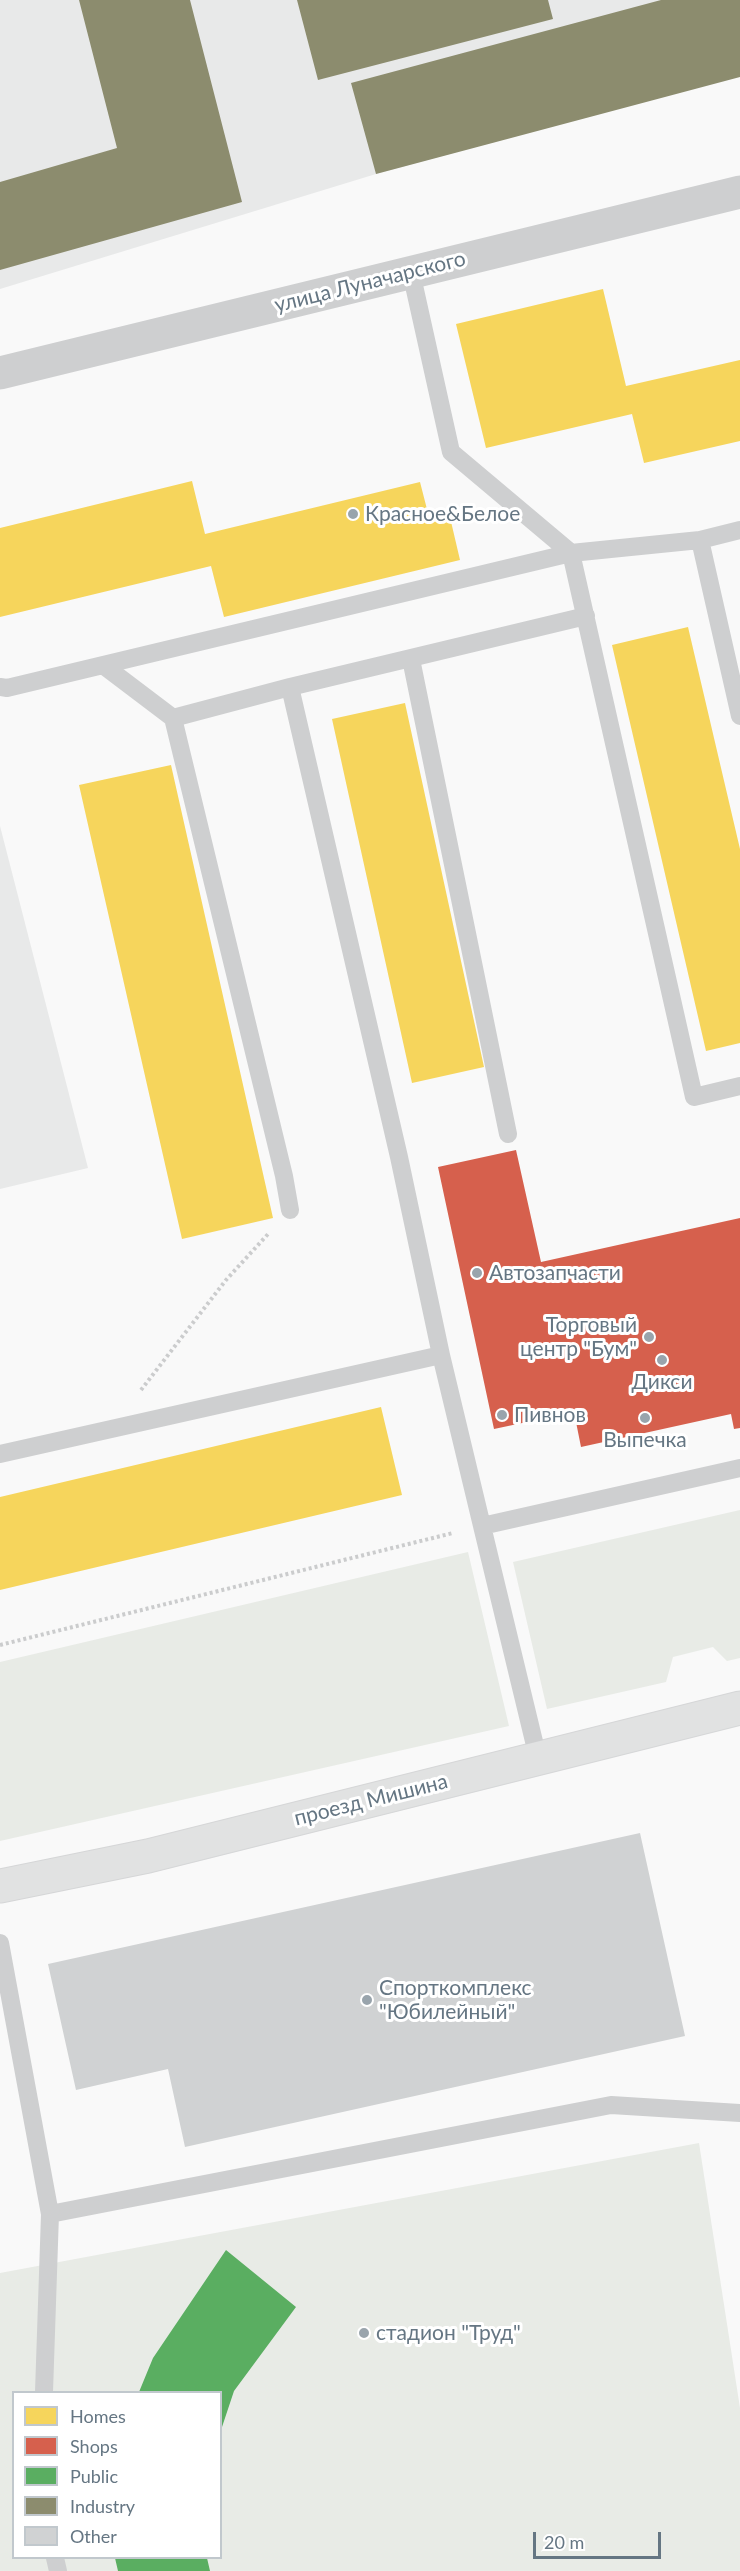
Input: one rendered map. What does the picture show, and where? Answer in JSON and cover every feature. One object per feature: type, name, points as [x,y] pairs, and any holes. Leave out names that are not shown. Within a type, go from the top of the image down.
[{"type":"main road","name":"проезд Мишина","points":[[0,1886],[148,1856],[740,1708]]},
{"type":"street","name":"улица Луначарского","points":[[0,373],[740,192]]},
{"type":"lane","points":[[411,272],[451,452],[571,553],[694,1096],[740,1086]]},
{"type":"lane","points":[[0,687],[7,688],[571,553],[700,540],[740,530]]},
{"type":"lane","points":[[700,540],[740,716]]},
{"type":"lane","points":[[173,718],[290,687],[586,616]]},
{"type":"lane","points":[[411,659],[508,1134]]},
{"type":"lane","points":[[103,665],[173,718],[281,1164],[290,1210]]},
{"type":"lane","points":[[290,687],[399,1156],[441,1355],[538,1758]]},
{"type":"lane","points":[[0,1454],[441,1355]]},
{"type":"lane","points":[[482,1526],[740,1468]]},
{"type":"lane","points":[[0,1944],[50,2214],[44,2391]]},
{"type":"lane","points":[[50,2214],[612,2104],[740,2113]]},
{"type":"path","points":[[114,1428],[226,1280],[290,1210]]},
{"type":"path","points":[[0,1645],[482,1526]]},
{"type":"shaded area","points":[[0,0],[740,0],[740,75],[376,174],[0,289]]},
{"type":"shaded area","points":[[0,826],[88,1168],[0,1189]]},
{"type":"shaded area","points":[[740,1510],[740,1658],[727,1661],[713,1647],[673,1657],[666,1682],[547,1709],[513,1562]]},
{"type":"shaded area","points":[[468,1552],[509,1726],[0,1841],[0,1662]]},
{"type":"shaded area","name":"стадион \"Труд\"","points":[[699,2143],[740,2408],[740,2571],[0,2571],[0,2273]]},
{"type":"building: Homes","points":[[603,289],[626,386],[740,360],[740,441],[644,463],[632,414],[486,448],[456,324]]},
{"type":"building: Homes","points":[[192,481],[205,534],[420,482],[429,517],[449,513],[460,560],[224,617],[211,566],[0,617],[0,528]]},
{"type":"building: Homes","points":[[688,627],[740,849],[740,1043],[706,1051],[612,645]]},
{"type":"building: Homes","points":[[405,703],[484,1067],[412,1083],[332,719]]},
{"type":"building: Homes","points":[[171,765],[273,1218],[182,1239],[79,785]]},
{"type":"building: Homes","points":[[381,1407],[402,1495],[0,1590],[0,1497]]},
{"type":"building: Shops","name":"Торговый центр \"Бум\"","points":[[516,1150],[541,1262],[740,1218],[740,1428],[734,1429],[731,1414],[581,1447],[574,1412],[494,1429],[438,1167]]},
{"type":"building: Public","points":[[226,2250],[296,2307],[234,2391],[222,2427],[222,2391],[139,2391],[153,2358]]},
{"type":"building: Public","points":[[115,2559],[207,2559],[210,2571],[118,2571]]},
{"type":"building: Industry","points":[[79,0],[190,0],[242,202],[0,270],[0,182],[117,148]]},
{"type":"building: Industry","points":[[297,0],[548,0],[553,19],[318,80]]},
{"type":"building: Industry","points":[[661,0],[740,0],[740,77],[376,174],[351,83]]},
{"type":"building: Other","name":"Спорткомплекс \"Юбилейный\"","points":[[640,1833],[685,2036],[185,2147],[168,2069],[76,2090],[48,1964]]},
{"type":"place","name":"Красное&Белое","points":[[353,514]]},
{"type":"place","name":"Автозапчасти","points":[[477,1273]]},
{"type":"place","name":"Торговый центр \"Бум\"","points":[[649,1337]]},
{"type":"place","name":"Дикси","points":[[662,1360]]},
{"type":"place","name":"Пивнов","points":[[502,1415]]},
{"type":"place","name":"Выпечка","points":[[645,1418]]},
{"type":"place","name":"Спорткомплекс \"Юбилейный\"","points":[[367,2000]]},
{"type":"place","name":"стадион \"Труд\"","points":[[364,2333]]}]
